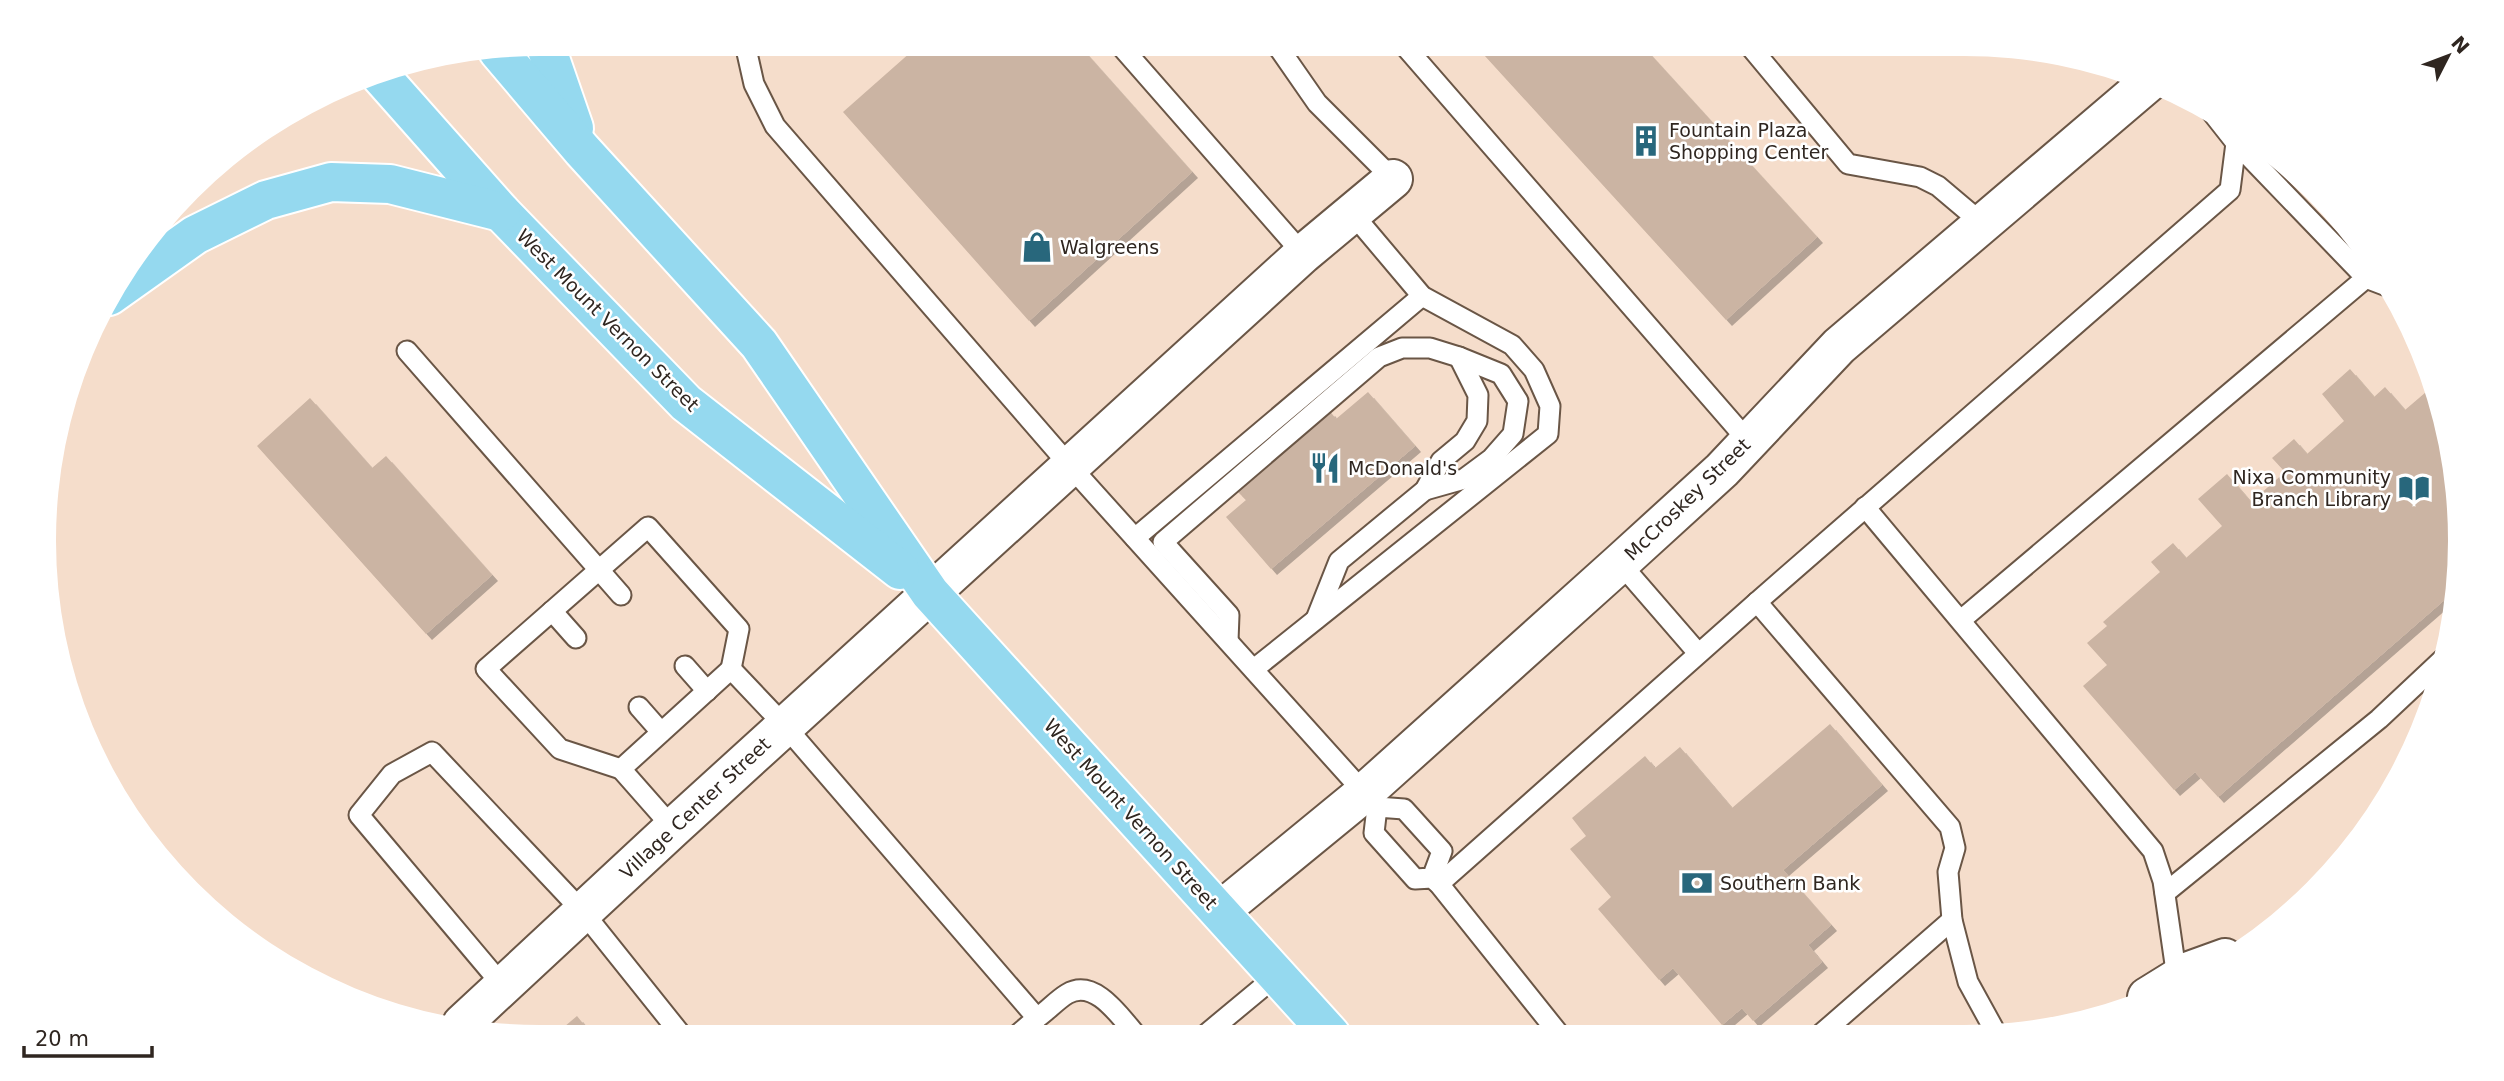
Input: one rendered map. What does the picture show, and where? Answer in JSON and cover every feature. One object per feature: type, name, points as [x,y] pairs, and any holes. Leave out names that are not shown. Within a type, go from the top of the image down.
[{"type":"main road","points":[[549,56],[582,150]]},
{"type":"main road","name":"West Mount Vernon Street","points":[[504,58],[582,150],[759,344],[930,593],[1322,1025]]},
{"type":"main road","name":"West Mount Vernon Street","points":[[386,82],[502,212],[686,403],[930,593]]},
{"type":"main road","points":[[133,279],[195,235],[266,200],[331,182],[390,184],[502,212]]},
{"type":"street","name":"McCroskey Street","points":[[1220,911],[1371,800],[1620,563],[1722,470],[1839,346],[2140,90]]},
{"type":"street","name":"Village Center Street","points":[[466,1019],[1303,254],[1393,179]]},
{"type":"lane","points":[[748,56],[754,84],[775,126],[1070,466],[1371,800],[1404,809],[1442,851],[1436,881]]},
{"type":"lane","points":[[1130,56],[1303,254]]},
{"type":"lane","points":[[1284,56],[1317,103],[1393,179]]},
{"type":"lane","points":[[1413,56],[1749,442]]},
{"type":"lane","points":[[1758,56],[1848,164],[1920,177],[1938,186],[1983,224]]},
{"type":"lane","points":[[2231,137],[2366,278],[2372,280]]},
{"type":"lane","points":[[1436,881],[2230,190],[2236,143]]},
{"type":"lane","points":[[1254,669],[1548,435],[1550,406],[1534,370],[1512,345],[1422,296],[1352,213]]},
{"type":"lane","points":[[1961,620],[2366,278]]},
{"type":"lane","points":[[1135,538],[1422,296]]},
{"type":"lane","points":[[1228,641],[1230,615],[1163,542],[1379,357],[1402,348],[1430,348],[1459,356],[1501,374],[1518,401],[1513,434],[1492,459],[1464,479],[1425,490]]},
{"type":"lane","points":[[407,351],[621,596]]},
{"type":"lane","points":[[1316,620],[1339,561],[1425,490],[1441,461],[1465,442],[1477,421],[1478,395],[1459,356]]},
{"type":"lane","points":[[1866,507],[2153,850],[2165,893],[2162,982]]},
{"type":"lane","points":[[621,769],[731,669],[739,629],[649,527],[486,669],[560,749],[621,769],[673,828]]},
{"type":"lane","points":[[1620,563],[1699,653]]},
{"type":"lane","points":[[1756,602],[1950,827],[1955,848],[1948,872],[1952,920],[1968,982],[1991,1024]]},
{"type":"lane","points":[[552,611],[576,638]]},
{"type":"lane","points":[[685,666],[707,691]]},
{"type":"lane","points":[[731,669],[785,726],[1037,1018]]},
{"type":"lane","points":[[2165,893],[2379,719],[2429,672]]},
{"type":"lane","points":[[639,707],[662,732]]},
{"type":"lane","points":[[503,986],[359,815],[392,774],[432,752],[583,912],[673,1025]]},
{"type":"lane","points":[[1371,800],[1374,833],[1415,879],[1436,881],[1552,1025]]},
{"type":"lane","points":[[1831,1025],[1952,920]]},
{"type":"lane","points":[[1217,1025],[1276,976]]},
{"type":"lane","points":[[1029,1025],[1069,992],[1087,990],[1103,998],[1128,1025]]},
{"type":"building","name":"Walgreens","points":[[906,56],[1089,56],[1192,172],[1029,321],[843,112]]},
{"type":"building","name":"Fountain Plaza Shopping Center","points":[[1485,56],[1652,56],[1817,237],[1726,320]]},
{"type":"building","points":[[2350,369],[2374,397],[2385,387],[2405,410],[2424,393],[2439,446],[2444,477],[2448,540],[2444,600],[2218,797],[2195,772],[2174,790],[2083,686],[2107,665],[2087,643],[2107,626],[2103,622],[2160,572],[2151,562],[2173,543],[2186,558],[2222,526],[2198,499],[2227,474],[2251,502],[2285,472],[2272,458],[2294,439],[2307,454],[2344,421],[2322,394]]},
{"type":"building","name":"McDonald's","points":[[1368,392],[1415,446],[1271,569],[1226,517],[1246,500],[1236,490],[1329,410],[1336,419]]},
{"type":"building","points":[[310,398],[372,468],[386,456],[492,575],[426,634],[257,446]]},
{"type":"building","name":"Southern Bank","points":[[1830,724],[1882,785],[1783,870],[1831,925],[1808,945],[1822,962],[1753,1021],[1742,1008],[1722,1025],[1673,968],[1659,980],[1598,909],[1611,897],[1570,849],[1586,836],[1572,818],[1645,756],[1655,768],[1680,747],[1732,808]]},
{"type":"building","points":[[577,1016],[584,1025],[566,1025]]},
{"type":"place","name":"Fountain Plaza Shopping Center","points":[[1646,141]]},
{"type":"place","name":"Walgreens","points":[[1037,247]]},
{"type":"place","name":"McDonald's","points":[[1325,468]]},
{"type":"place","name":"Nixa Community Branch Library","points":[[2414,488]]},
{"type":"place","name":"Southern Bank","points":[[1697,883]]}]
